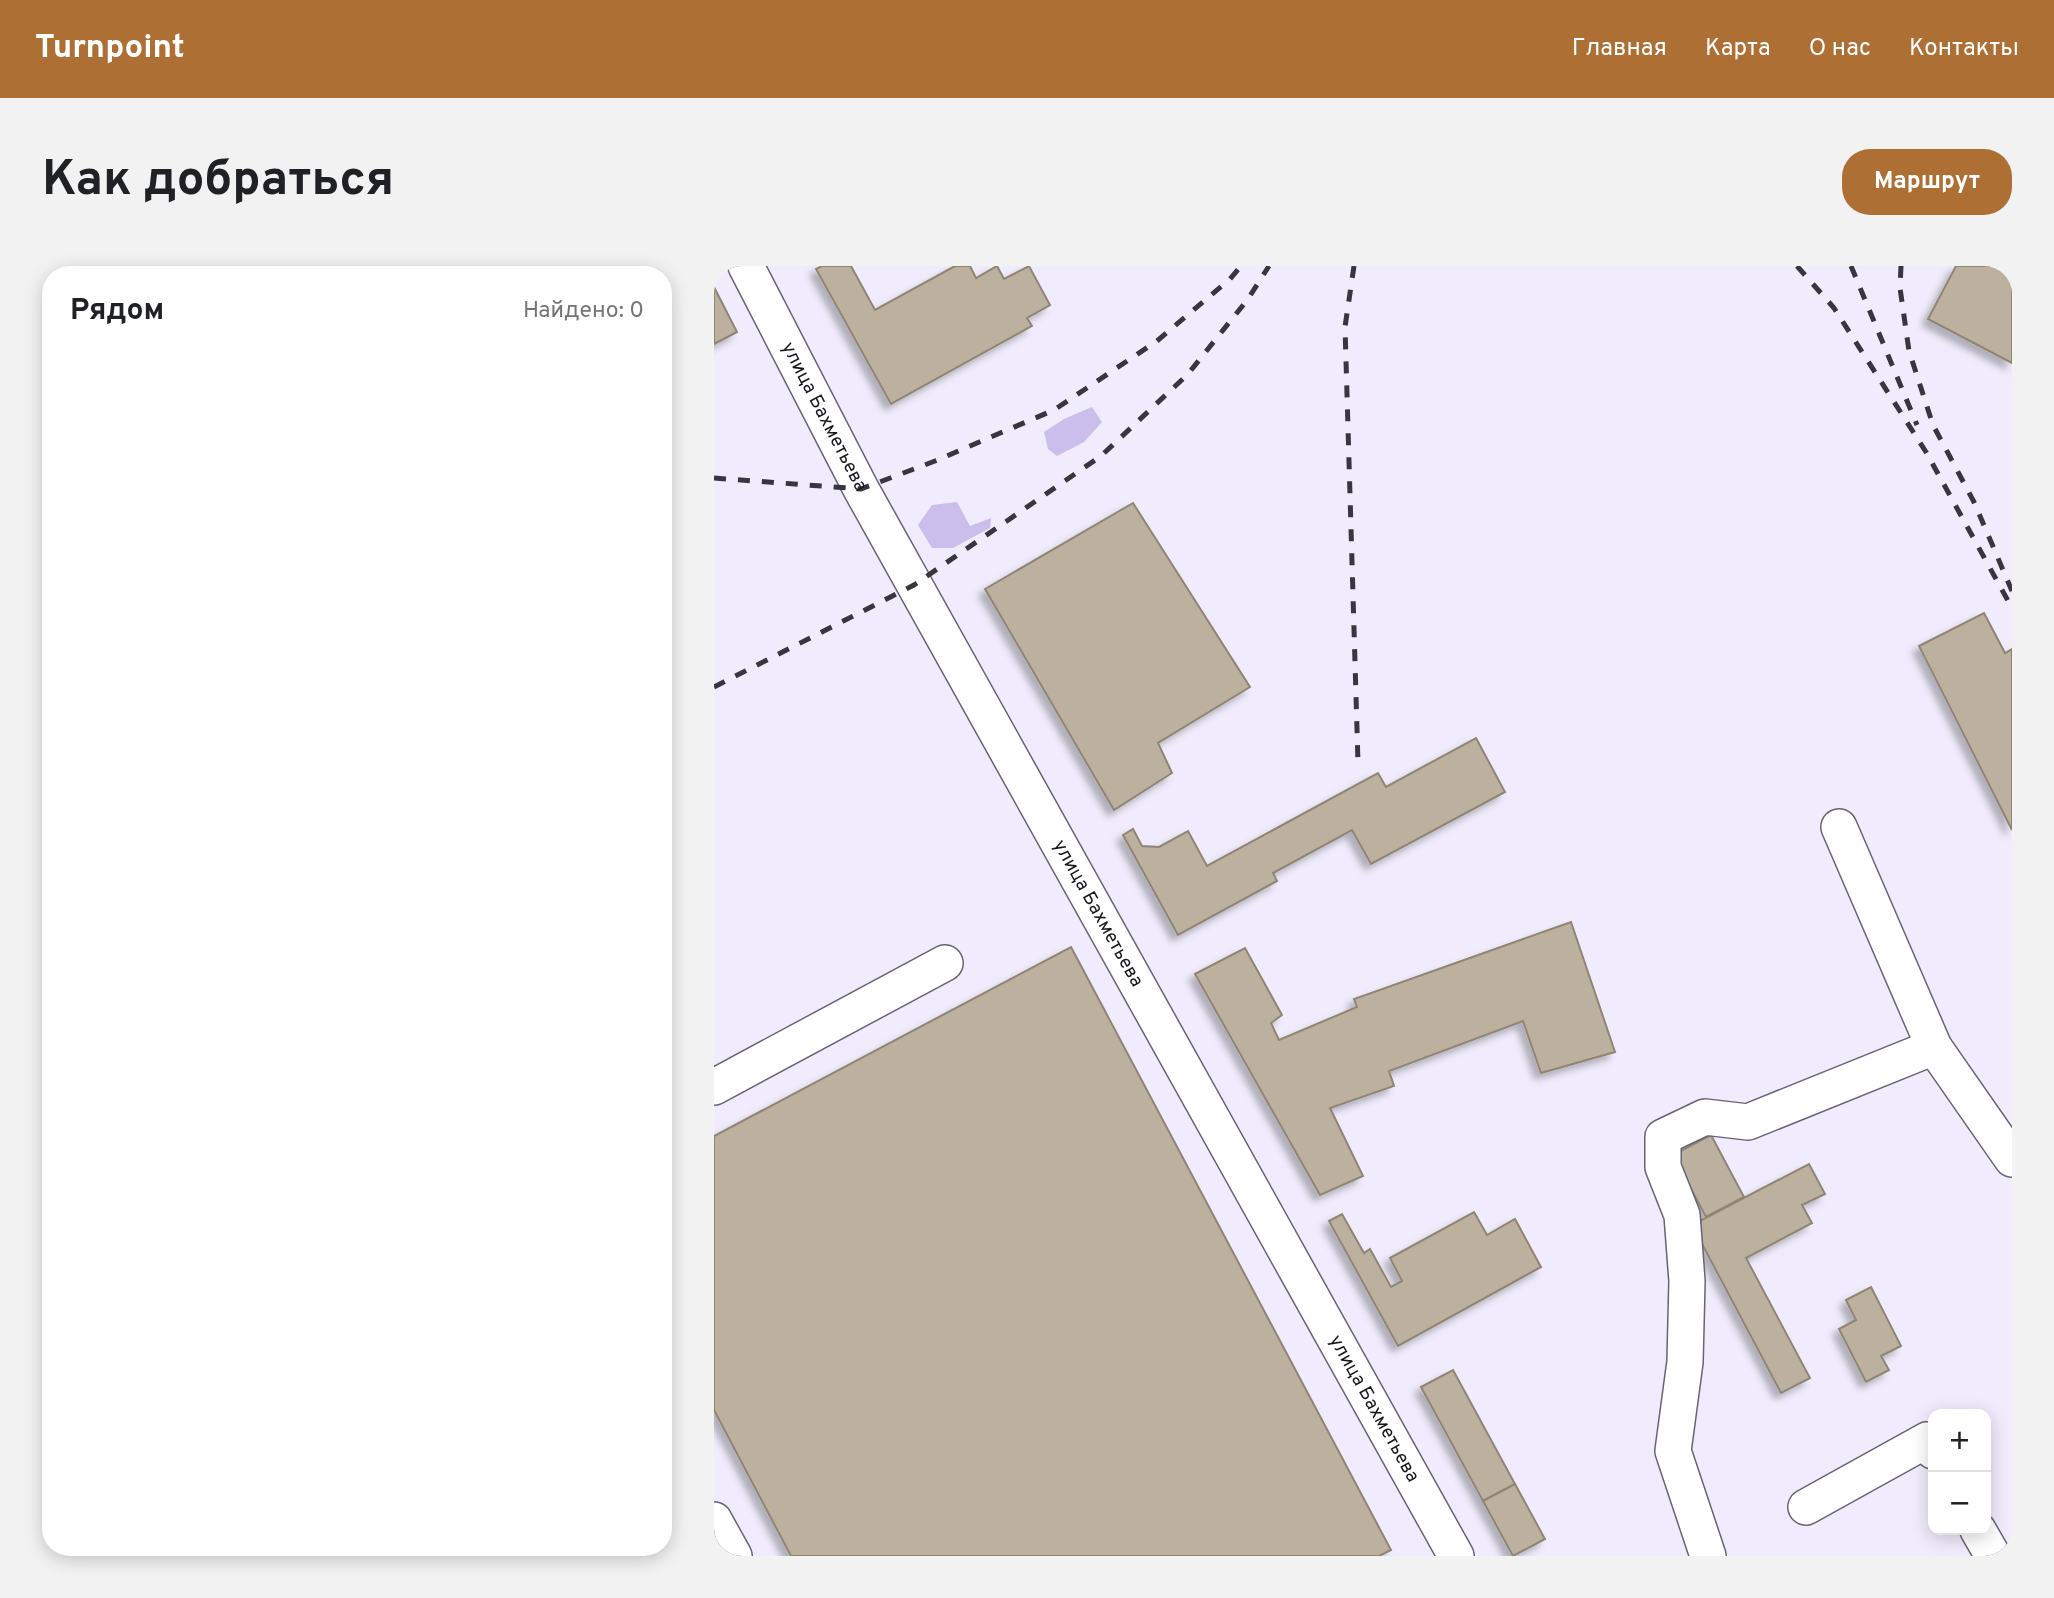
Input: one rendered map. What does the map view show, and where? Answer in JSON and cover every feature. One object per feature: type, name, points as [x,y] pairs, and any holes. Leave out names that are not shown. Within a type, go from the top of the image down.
[{"type":"street","name":"улица Бахметьева","points":[[746,266],[861,489],[1456,1556]]},
{"type":"street","points":[[1839,827],[1934,1047],[2012,1159]]},
{"type":"street","points":[[714,1087],[946,963]]},
{"type":"street","points":[[1708,1556],[1673,1451],[1685,1362],[1687,1281],[1682,1215],[1663,1167],[1663,1137],[1705,1118],[1748,1122],[1934,1047]]},
{"type":"street","points":[[1806,1507],[1928,1442]]},
{"type":"street","points":[[714,1520],[734,1556]]},
{"type":"street","points":[[1981,1535],[1993,1556]]},
{"type":"shaded area","points":[[1092,407],[1102,422],[1084,442],[1057,456],[1048,449],[1044,432],[1064,419]]},
{"type":"shaded area","points":[[957,502],[970,526],[991,518],[990,528],[953,548],[932,548],[918,525],[932,505]]},
{"type":"building","points":[[822,266],[851,266],[875,310],[955,266],[970,266],[976,278],[997,266],[1004,279],[1029,266],[1050,305],[1027,318],[1032,326],[891,404],[816,269]]},
{"type":"building","points":[[1956,266],[2012,266],[2012,363],[1928,319]]},
{"type":"building","points":[[714,287],[737,332],[714,344]]},
{"type":"building","points":[[1133,503],[1250,687],[1158,743],[1172,773],[1114,810],[985,589]]},
{"type":"building","points":[[1984,613],[2005,653],[2012,649],[2012,830],[1919,646]]},
{"type":"building","points":[[1476,738],[1505,792],[1371,864],[1352,830],[1273,873],[1277,881],[1178,935],[1123,835],[1133,829],[1142,846],[1159,847],[1188,831],[1207,866],[1378,773],[1386,787]]},
{"type":"building","points":[[1571,922],[1615,1052],[1541,1073],[1523,1021],[1389,1071],[1394,1086],[1330,1108],[1363,1176],[1320,1195],[1195,974],[1245,948],[1282,1015],[1271,1023],[1279,1040],[1357,1007],[1354,999]]},
{"type":"building","points":[[1071,947],[1391,1550],[1379,1556],[791,1556],[714,1410],[714,1136]]},
{"type":"building","points":[[1711,1135],[1744,1197],[1706,1217],[1673,1155]]},
{"type":"building","points":[[1809,1164],[1825,1194],[1802,1205],[1812,1223],[1746,1258],[1810,1378],[1781,1393],[1692,1225]]},
{"type":"building","points":[[1474,1212],[1487,1235],[1515,1219],[1541,1267],[1398,1346],[1329,1221],[1342,1214],[1364,1253],[1370,1249],[1391,1287],[1402,1281],[1390,1258]]},
{"type":"building","points":[[1871,1287],[1901,1346],[1881,1356],[1889,1370],[1866,1382],[1839,1329],[1856,1320],[1846,1300]]},
{"type":"building","points":[[1453,1370],[1515,1484],[1483,1501],[1421,1387]]},
{"type":"building","points":[[1515,1484],[1545,1539],[1513,1556],[1483,1501]]},
{"type":"railway","points":[[714,478],[861,489],[935,461],[1054,410],[1157,341],[1230,279],[1241,266]]},
{"type":"railway","points":[[714,687],[914,585],[1101,456],[1188,374],[1248,299],[1269,266]]},
{"type":"railway","points":[[1354,266],[1345,327],[1358,763]]},
{"type":"railway","points":[[1797,266],[1834,308],[1926,452],[2012,608]]},
{"type":"railway","points":[[1851,266],[1917,425]]},
{"type":"railway","points":[[1901,266],[1900,288],[1909,351],[1933,425],[1974,502],[2012,591]]}]
